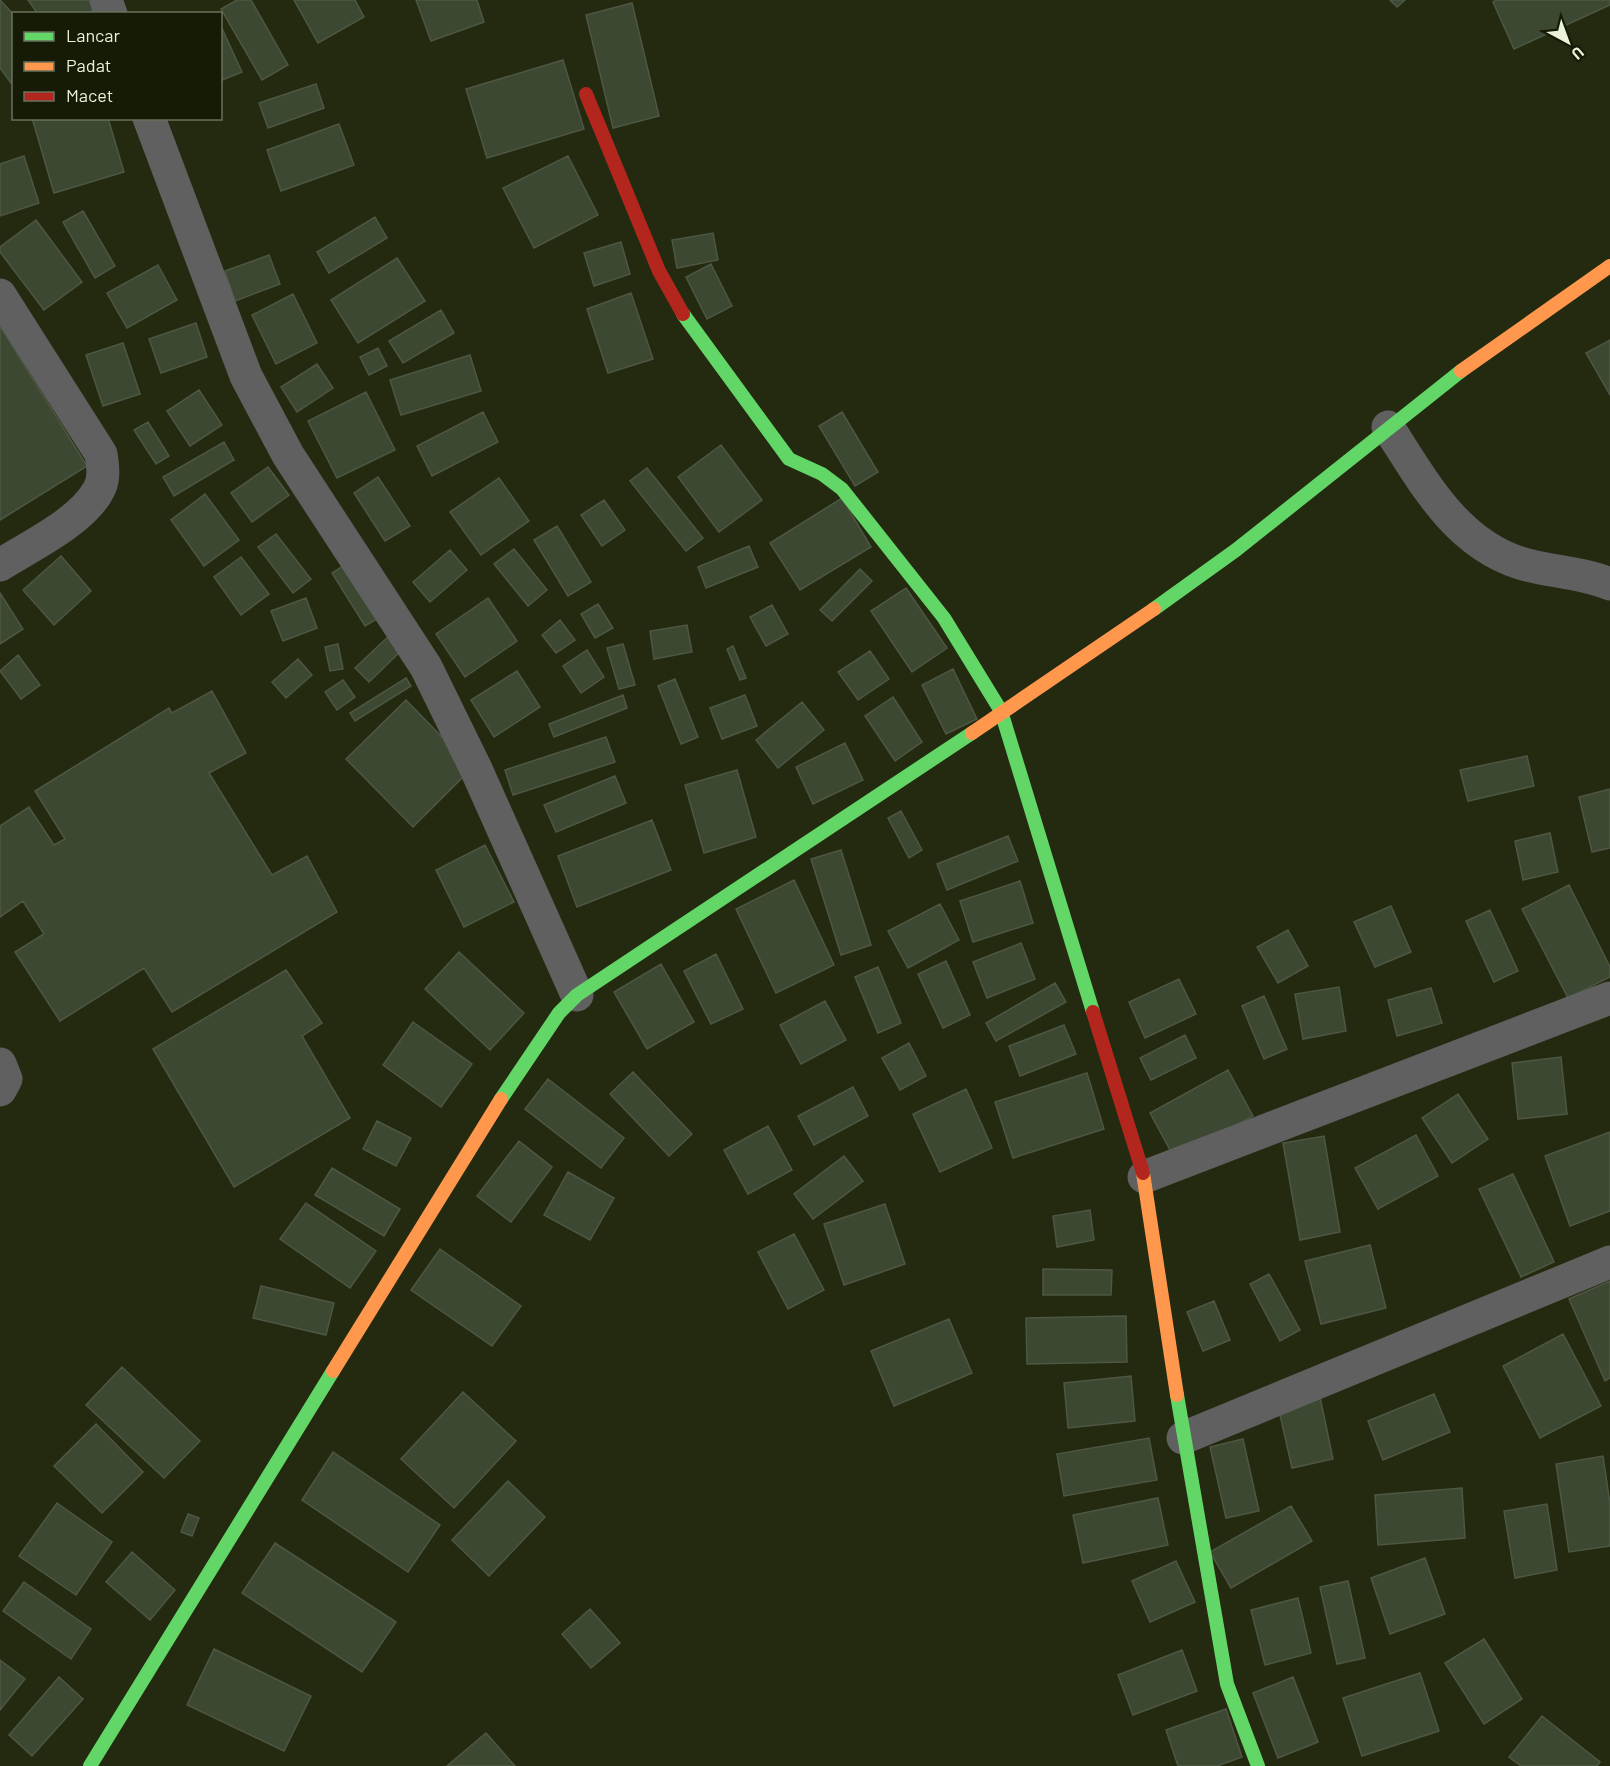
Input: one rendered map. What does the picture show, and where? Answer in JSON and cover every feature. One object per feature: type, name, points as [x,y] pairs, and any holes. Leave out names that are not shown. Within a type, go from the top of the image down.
[{"type":"street","points":[[586,94],[659,271],[687,321],[789,459],[822,474],[842,489],[944,618],[1001,711],[1144,1177],[1183,1438],[1227,1684],[1258,1766]]},
{"type":"street","points":[[150,120],[246,376],[288,455],[426,667],[476,769],[577,995]]},
{"type":"street","points":[[90,1766],[485,1123],[559,1013],[577,995],[1001,711],[1107,643],[1236,550],[1445,382],[1610,266]]},
{"type":"street","points":[[0,295],[101,454],[103,472],[99,490],[75,517],[0,565]]},
{"type":"street","points":[[1388,427],[1439,505],[1467,534],[1494,553],[1522,564],[1596,578],[1610,584]]},
{"type":"street","points":[[1144,1177],[1610,998]]},
{"type":"street","points":[[0,1064],[6,1079],[0,1090]]},
{"type":"street","points":[[1183,1438],[1610,1262]]},
{"type":"building","points":[[0,0],[12,13],[12,84],[0,68]]},
{"type":"building","points":[[28,0],[93,0],[98,6],[90,12],[37,12]]},
{"type":"building","points":[[237,0],[251,0],[288,65],[262,80],[221,9]]},
{"type":"building","points":[[294,0],[355,0],[364,17],[318,43]]},
{"type":"building","points":[[416,0],[477,0],[484,22],[431,41]]},
{"type":"building","points":[[1390,0],[1405,0],[1397,7]]},
{"type":"building","points":[[1496,0],[1610,0],[1610,5],[1514,49],[1493,2]]},
{"type":"building","points":[[632,3],[659,116],[613,128],[586,15]]},
{"type":"building","points":[[222,28],[242,72],[222,80]]},
{"type":"building","points":[[563,60],[584,129],[487,158],[466,89]]},
{"type":"building","points":[[316,84],[324,108],[268,128],[259,103]]},
{"type":"building","points":[[33,120],[109,120],[124,172],[54,193]]},
{"type":"building","points":[[339,124],[354,165],[281,191],[267,150]]},
{"type":"building","points":[[24,156],[39,203],[0,216],[0,164]]},
{"type":"building","points":[[568,156],[598,215],[534,248],[503,188]]},
{"type":"building","points":[[83,211],[115,266],[95,278],[63,222]]},
{"type":"building","points":[[375,217],[387,238],[329,273],[317,252]]},
{"type":"building","points":[[36,220],[82,282],[44,310],[0,252],[0,247]]},
{"type":"building","points":[[713,233],[718,260],[677,268],[672,240]]},
{"type":"building","points":[[621,242],[630,274],[594,286],[584,253]]},
{"type":"building","points":[[269,255],[280,284],[235,301],[225,271]]},
{"type":"building","points":[[397,258],[425,301],[358,343],[331,300]]},
{"type":"building","points":[[711,264],[732,306],[707,319],[686,277]]},
{"type":"building","points":[[158,265],[177,300],[127,328],[107,293]]},
{"type":"building","points":[[631,293],[653,359],[608,373],[587,309]]},
{"type":"building","points":[[293,294],[317,343],[276,364],[252,315]]},
{"type":"building","points":[[441,310],[454,333],[403,363],[389,341]]},
{"type":"building","points":[[196,323],[207,357],[161,373],[149,339]]},
{"type":"building","points":[[0,326],[87,466],[0,520]]},
{"type":"building","points":[[1610,340],[1610,395],[1586,353]]},
{"type":"building","points":[[123,343],[140,394],[103,406],[86,355]]},
{"type":"building","points":[[378,348],[387,366],[369,375],[360,357]]},
{"type":"building","points":[[470,355],[481,391],[401,415],[390,380]]},
{"type":"building","points":[[317,364],[333,388],[297,412],[281,387]]},
{"type":"building","points":[[199,390],[222,425],[190,446],[167,411]]},
{"type":"building","points":[[366,392],[395,450],[337,478],[308,421]]},
{"type":"building","points":[[483,412],[498,442],[432,476],[417,446]]},
{"type":"building","points":[[842,412],[878,472],[855,486],[819,426]]},
{"type":"building","points":[[148,422],[169,456],[156,464],[134,430]]},
{"type":"building","points":[[224,442],[234,460],[174,496],[163,477]]},
{"type":"building","points":[[721,445],[762,500],[719,532],[678,477]]},
{"type":"building","points":[[268,467],[289,495],[252,522],[231,493]]},
{"type":"building","points":[[647,468],[703,538],[686,551],[630,481]]},
{"type":"building","points":[[378,477],[410,526],[385,541],[354,493]]},
{"type":"building","points":[[499,478],[529,521],[481,555],[450,512]]},
{"type":"building","points":[[205,494],[239,540],[204,566],[171,520]]},
{"type":"building","points":[[842,498],[871,547],[800,590],[770,543]]},
{"type":"building","points":[[604,500],[625,530],[602,546],[581,515]]},
{"type":"building","points":[[557,526],[591,582],[568,596],[534,540]]},
{"type":"building","points":[[276,534],[311,579],[293,593],[258,547]]},
{"type":"building","points":[[749,546],[758,567],[706,588],[698,567]]},
{"type":"building","points":[[514,549],[547,590],[528,606],[494,564]]},
{"type":"building","points":[[450,550],[467,570],[430,602],[413,582]]},
{"type":"building","points":[[61,556],[91,591],[54,625],[23,590]]},
{"type":"building","points":[[241,557],[269,594],[241,615],[214,577]]},
{"type":"building","points":[[354,559],[387,613],[365,626],[332,573]]},
{"type":"building","points":[[860,569],[872,581],[832,621],[820,610]]},
{"type":"building","points":[[906,588],[947,648],[912,672],[871,611]]},
{"type":"building","points":[[0,593],[23,629],[0,644]]},
{"type":"building","points":[[306,598],[317,628],[283,641],[271,611]]},
{"type":"building","points":[[488,598],[517,641],[465,677],[436,634]]},
{"type":"building","points":[[598,604],[613,628],[595,638],[581,614]]},
{"type":"building","points":[[772,605],[788,634],[766,646],[750,617]]},
{"type":"building","points":[[560,620],[575,640],[556,653],[542,635]]},
{"type":"building","points":[[687,625],[692,652],[654,659],[650,631]]},
{"type":"building","points":[[391,634],[404,648],[369,682],[355,668]]},
{"type":"building","points":[[338,644],[343,669],[330,671],[325,647]]},
{"type":"building","points":[[623,644],[635,685],[619,689],[607,648]]},
{"type":"building","points":[[733,646],[746,678],[740,680],[727,649]]},
{"type":"building","points":[[587,650],[604,677],[581,693],[563,666]]},
{"type":"building","points":[[870,651],[889,679],[858,700],[838,672]]},
{"type":"building","points":[[18,655],[40,685],[21,699],[0,671]]},
{"type":"building","points":[[298,659],[312,675],[286,698],[272,682]]},
{"type":"building","points":[[953,669],[977,719],[946,734],[922,685]]},
{"type":"building","points":[[517,671],[540,707],[494,737],[471,700]]},
{"type":"building","points":[[406,678],[411,686],[355,721],[350,713]]},
{"type":"building","points":[[675,679],[698,737],[681,744],[658,686]]},
{"type":"building","points":[[343,680],[355,697],[337,710],[325,692]]},
{"type":"building","points":[[212,691],[246,753],[209,773],[272,875],[307,856],[337,912],[172,1012],[144,968],[60,1021],[15,952],[44,934],[23,901],[0,917],[0,826],[29,807],[54,845],[65,839],[35,791],[169,708],[172,713]]},
{"type":"building","points":[[623,695],[627,708],[554,737],[549,724]]},
{"type":"building","points":[[745,695],[757,726],[722,739],[710,708]]},
{"type":"building","points":[[893,697],[922,742],[895,761],[865,716]]},
{"type":"building","points":[[406,700],[472,768],[413,827],[346,759]]},
{"type":"building","points":[[802,702],[824,730],[778,768],[756,740]]},
{"type":"building","points":[[606,737],[615,762],[513,795],[505,770]]},
{"type":"building","points":[[845,743],[863,780],[813,804],[796,767]]},
{"type":"building","points":[[1527,756],[1534,786],[1468,801],[1460,770]]},
{"type":"building","points":[[737,770],[756,837],[704,853],[685,785]]},
{"type":"building","points":[[615,776],[626,803],[556,832],[544,805]]},
{"type":"building","points":[[1610,789],[1610,848],[1592,852],[1579,797]]},
{"type":"building","points":[[901,811],[922,850],[909,858],[888,818]]},
{"type":"building","points":[[652,820],[671,870],[577,907],[558,856]]},
{"type":"building","points":[[1550,833],[1558,872],[1523,880],[1515,841]]},
{"type":"building","points":[[1008,836],[1018,861],[947,890],[937,864]]},
{"type":"building","points":[[485,845],[514,902],[464,927],[436,870]]},
{"type":"building","points":[[841,850],[871,945],[841,955],[811,859]]},
{"type":"building","points":[[794,880],[834,965],[776,993],[736,909]]},
{"type":"building","points":[[1020,881],[1033,923],[973,942],[960,901]]},
{"type":"building","points":[[1569,885],[1610,967],[1610,977],[1568,998],[1522,909]]},
{"type":"building","points":[[940,904],[959,940],[908,968],[888,931]]},
{"type":"building","points":[[1391,906],[1411,952],[1375,967],[1354,922]]},
{"type":"building","points":[[1490,910],[1518,971],[1494,982],[1466,921]]},
{"type":"building","points":[[1288,930],[1308,966],[1278,983],[1257,947]]},
{"type":"building","points":[[1021,943],[1035,979],[987,998],[973,962]]},
{"type":"building","points":[[459,952],[524,1013],[490,1050],[425,989]]},
{"type":"building","points":[[716,954],[743,1009],[711,1024],[684,971]]},
{"type":"building","points":[[946,961],[970,1015],[943,1028],[918,974]]},
{"type":"building","points":[[661,964],[694,1022],[647,1049],[614,992]]},
{"type":"building","points":[[878,967],[901,1023],[878,1033],[855,977]]},
{"type":"building","points":[[286,970],[322,1023],[302,1036],[350,1118],[234,1187],[153,1049]]},
{"type":"building","points":[[1179,979],[1196,1014],[1145,1038],[1129,1002]]},
{"type":"building","points":[[1055,983],[1066,1002],[996,1041],[986,1023]]},
{"type":"building","points":[[1339,987],[1346,1031],[1303,1039],[1295,994]]},
{"type":"building","points":[[1431,988],[1442,1023],[1397,1036],[1388,1000]]},
{"type":"building","points":[[1264,996],[1287,1049],[1264,1059],[1242,1006]]},
{"type":"building","points":[[825,1001],[846,1040],[801,1064],[780,1025]]},
{"type":"building","points":[[413,1022],[472,1064],[441,1107],[383,1065]]},
{"type":"building","points":[[1064,1025],[1076,1054],[1020,1076],[1009,1046]]},
{"type":"building","points":[[1185,1035],[1196,1058],[1151,1080],[1140,1058]]},
{"type":"building","points":[[909,1043],[926,1076],[900,1090],[882,1058]]},
{"type":"building","points":[[1561,1057],[1567,1114],[1518,1119],[1512,1063]]},
{"type":"building","points":[[1228,1070],[1253,1116],[1175,1159],[1150,1113]]},
{"type":"building","points":[[633,1072],[692,1134],[669,1156],[610,1094]]},
{"type":"building","points":[[1087,1073],[1104,1129],[1013,1158],[995,1102]]},
{"type":"building","points":[[548,1079],[624,1138],[601,1168],[525,1109]]},
{"type":"building","points":[[853,1087],[868,1116],[814,1145],[798,1116]]},
{"type":"building","points":[[966,1089],[992,1148],[940,1172],[913,1114]]},
{"type":"building","points":[[1458,1094],[1488,1139],[1452,1163],[1422,1118]]},
{"type":"building","points":[[377,1121],[411,1138],[396,1166],[363,1149]]},
{"type":"building","points":[[768,1126],[792,1170],[748,1194],[724,1150]]},
{"type":"building","points":[[1610,1132],[1610,1211],[1570,1226],[1545,1156]]},
{"type":"building","points":[[1416,1135],[1438,1176],[1378,1209],[1355,1168]]},
{"type":"building","points":[[1324,1136],[1340,1232],[1300,1240],[1283,1143]]},
{"type":"building","points":[[519,1141],[552,1167],[511,1222],[477,1196]]},
{"type":"building","points":[[844,1156],[863,1181],[813,1219],[794,1194]]},
{"type":"building","points":[[332,1168],[400,1209],[384,1236],[315,1195]]},
{"type":"building","points":[[568,1172],[614,1198],[590,1240],[544,1215]]},
{"type":"building","points":[[1513,1174],[1554,1262],[1521,1277],[1479,1189]]},
{"type":"building","points":[[306,1203],[376,1251],[350,1288],[280,1239]]},
{"type":"building","points":[[885,1204],[905,1264],[844,1285],[824,1224]]},
{"type":"building","points":[[1090,1210],[1094,1240],[1057,1247],[1053,1216]]},
{"type":"building","points":[[794,1234],[824,1290],[788,1309],[758,1252]]},
{"type":"building","points":[[1370,1245],[1386,1308],[1321,1324],[1305,1261]]},
{"type":"building","points":[[440,1249],[521,1306],[492,1346],[411,1290]]},
{"type":"building","points":[[1043,1269],[1112,1270],[1111,1295],[1043,1295]]},
{"type":"building","points":[[1269,1274],[1300,1330],[1280,1341],[1250,1284]]},
{"type":"building","points":[[1610,1281],[1610,1378],[1605,1381],[1569,1299]]},
{"type":"building","points":[[261,1286],[334,1303],[326,1335],[253,1318]]},
{"type":"building","points":[[1214,1301],[1230,1340],[1203,1351],[1187,1312]]},
{"type":"building","points":[[1126,1316],[1127,1362],[1027,1364],[1026,1318]]},
{"type":"building","points":[[949,1319],[972,1373],[894,1406],[871,1351]]},
{"type":"building","points":[[1563,1334],[1601,1406],[1540,1438],[1503,1366]]},
{"type":"building","points":[[122,1367],[200,1441],[164,1478],[86,1405]]},
{"type":"building","points":[[1131,1376],[1135,1421],[1068,1428],[1064,1383]]},
{"type":"building","points":[[463,1392],[516,1441],[454,1508],[401,1459]]},
{"type":"building","points":[[1434,1394],[1450,1432],[1383,1460],[1368,1421]]},
{"type":"building","points":[[1320,1397],[1333,1459],[1292,1468],[1278,1406]]},
{"type":"building","points":[[96,1424],[143,1472],[102,1513],[54,1466]]},
{"type":"building","points":[[1149,1438],[1157,1480],[1064,1496],[1057,1454]]},
{"type":"building","points":[[1243,1439],[1259,1511],[1226,1518],[1210,1447]]},
{"type":"building","points":[[333,1452],[440,1525],[408,1572],[302,1500]]},
{"type":"building","points":[[1603,1456],[1610,1504],[1610,1546],[1569,1552],[1556,1464]]},
{"type":"building","points":[[508,1481],[545,1517],[489,1576],[452,1540]]},
{"type":"building","points":[[1462,1488],[1465,1538],[1378,1545],[1375,1495]]},
{"type":"building","points":[[1158,1498],[1168,1545],[1083,1563],[1073,1515]]},
{"type":"building","points":[[57,1503],[112,1542],[76,1595],[19,1556]]},
{"type":"building","points":[[1547,1504],[1557,1570],[1515,1578],[1504,1511]]},
{"type":"building","points":[[1291,1506],[1312,1541],[1231,1588],[1210,1552]]},
{"type":"building","points":[[188,1514],[199,1518],[192,1536],[181,1532]]},
{"type":"building","points":[[275,1543],[396,1622],[362,1672],[242,1593]]},
{"type":"building","points":[[132,1552],[175,1590],[150,1620],[106,1582]]},
{"type":"building","points":[[1425,1558],[1445,1614],[1390,1634],[1371,1578]]},
{"type":"building","points":[[1176,1561],[1195,1602],[1150,1622],[1132,1581]]},
{"type":"building","points":[[1348,1581],[1365,1658],[1337,1664],[1320,1587]]},
{"type":"building","points":[[24,1582],[91,1629],[71,1659],[3,1611]]},
{"type":"building","points":[[1298,1598],[1311,1653],[1265,1665],[1251,1610]]},
{"type":"building","points":[[590,1609],[620,1643],[591,1668],[562,1634]]},
{"type":"building","points":[[1484,1639],[1522,1699],[1484,1724],[1445,1663]]},
{"type":"building","points":[[214,1649],[311,1696],[284,1751],[187,1705]]},
{"type":"building","points":[[1182,1650],[1197,1691],[1133,1715],[1118,1675]]},
{"type":"building","points":[[0,1660],[25,1679],[0,1710]]},
{"type":"building","points":[[1420,1673],[1439,1731],[1362,1756],[1343,1698]]},
{"type":"building","points":[[59,1677],[83,1699],[32,1756],[9,1735]]},
{"type":"building","points":[[1293,1677],[1318,1742],[1278,1758],[1253,1693]]},
{"type":"building","points":[[1226,1709],[1242,1757],[1217,1766],[1178,1766],[1166,1730]]},
{"type":"building","points":[[1542,1716],[1600,1762],[1597,1766],[1521,1766],[1509,1757]]},
{"type":"building","points":[[486,1733],[515,1766],[447,1766]]},
{"type":"traffic: fast","points":[[683,314],[789,459],[822,474],[842,489],[944,618],[1001,711],[1093,1012]]},
{"type":"traffic: fast","points":[[1154,609],[1236,550],[1461,371]]},
{"type":"traffic: fast","points":[[501,1099],[559,1013],[577,995],[972,733]]},
{"type":"traffic: fast","points":[[90,1766],[333,1371]]},
{"type":"traffic: fast","points":[[1177,1395],[1227,1684],[1258,1766]]},
{"type":"traffic: slow","points":[[1461,371],[1610,266]]},
{"type":"traffic: slow","points":[[972,733],[1154,609]]},
{"type":"traffic: slow","points":[[333,1371],[501,1099]]},
{"type":"traffic: slow","points":[[1143,1173],[1177,1395]]},
{"type":"traffic: jam","points":[[586,94],[659,271],[683,314]]},
{"type":"traffic: jam","points":[[1093,1012],[1143,1173]]}]
